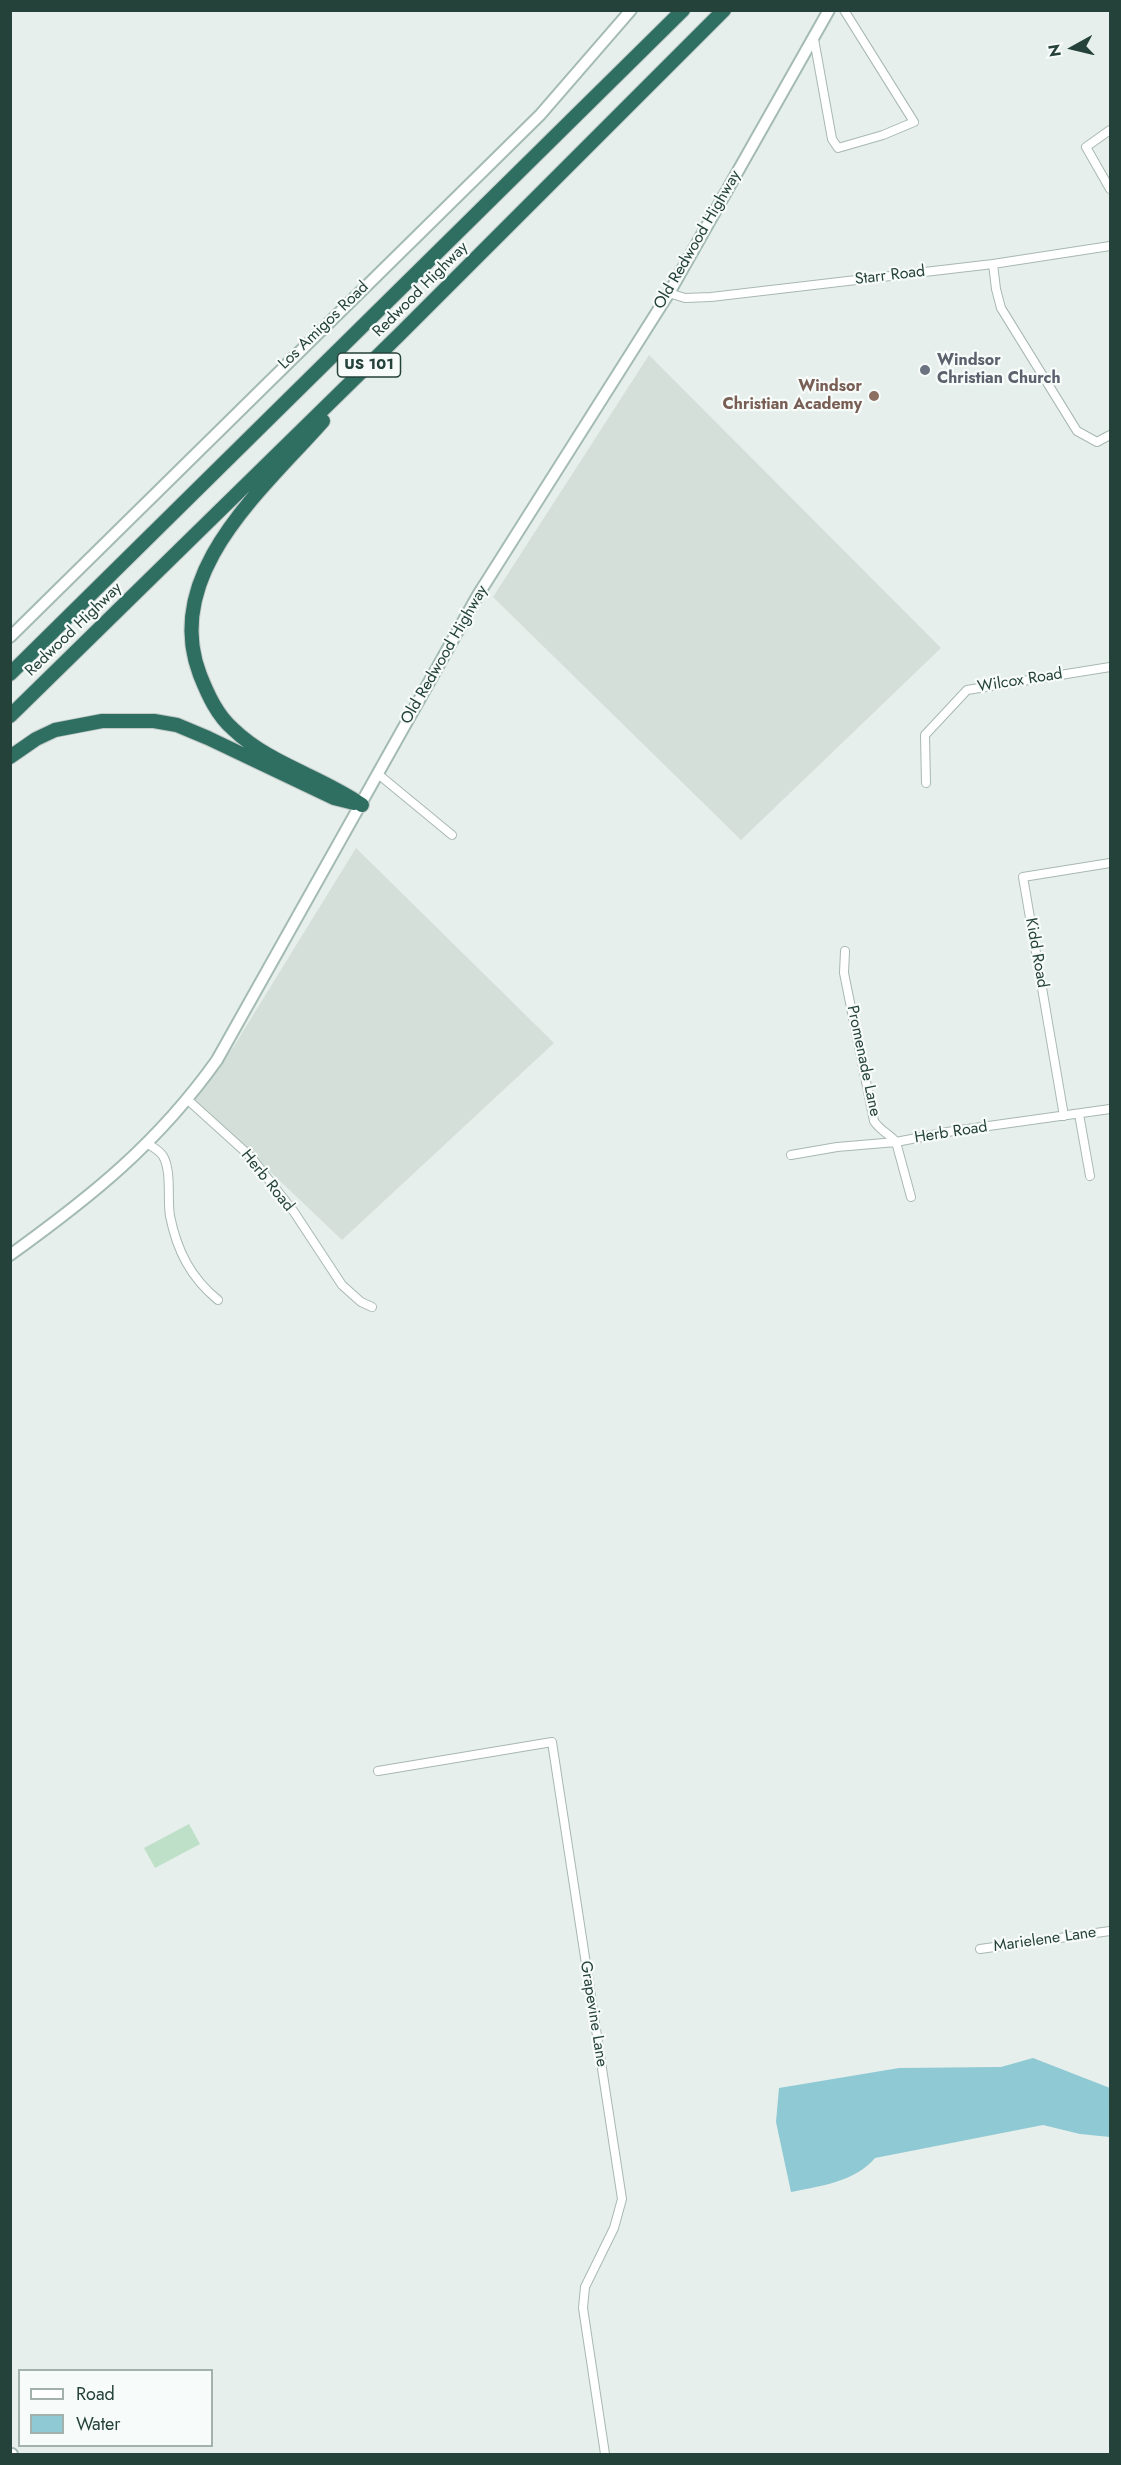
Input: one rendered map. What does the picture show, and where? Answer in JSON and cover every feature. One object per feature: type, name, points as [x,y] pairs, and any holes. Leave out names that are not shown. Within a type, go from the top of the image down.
[{"type":"highway","name":"Redwood Highway","points":[[10,674],[683,10]]},
{"type":"highway","name":"Redwood Highway","points":[[10,716],[399,335],[724,10]]},
{"type":"highway","points":[[362,805],[340,789],[258,749],[232,729],[206,691],[195,661],[190,628],[197,588],[205,567],[224,538],[249,504],[399,335]]},
{"type":"highway","points":[[10,757],[36,739],[74,725],[128,720],[154,721],[187,729],[334,798],[362,805]]},
{"type":"main road","name":"Los Amigos Road","points":[[10,637],[540,115],[631,10]]},
{"type":"main road","name":"Old Redwood Highway","points":[[10,1255],[77,1206],[148,1144],[188,1100],[238,1028],[478,595],[669,293],[829,10]]},
{"type":"street","points":[[814,39],[832,139],[838,148],[884,135],[914,122],[844,10]]},
{"type":"street","points":[[1110,130],[1086,147],[1110,189]]},
{"type":"street","name":"Starr Road","points":[[669,293],[685,298],[711,297],[993,264],[1110,246]]},
{"type":"street","points":[[993,264],[1001,308],[1077,431],[1097,442],[1110,435]]},
{"type":"street","name":"Wilcox Road","points":[[926,783],[925,735],[967,690],[1110,667]]},
{"type":"street","points":[[378,774],[452,835]]},
{"type":"street","name":"Kidd Road","points":[[1064,1116],[1023,877],[1110,863]]},
{"type":"street","name":"Promenade Lane","points":[[844,951],[844,973],[874,1121],[880,1131],[896,1142]]},
{"type":"street","name":"Herb Road","points":[[188,1100],[251,1157],[294,1212],[342,1285],[361,1302],[372,1307]]},
{"type":"street","name":"Herb Road","points":[[791,1155],[837,1147],[896,1142],[953,1131],[1110,1109]]},
{"type":"street","points":[[1080,1114],[1090,1176]]},
{"type":"street","points":[[896,1142],[910,1197]]},
{"type":"street","points":[[148,1144],[162,1155],[166,1168],[170,1215],[187,1266],[200,1286],[218,1300]]},
{"type":"street","name":"Grapevine Lane","points":[[378,1771],[552,1742],[622,2199],[614,2228],[585,2287],[583,2308],[605,2454]]},
{"type":"street","name":"Marielene Lane","points":[[980,1949],[1110,1931]]},
{"type":"shaded area","points":[[649,355],[941,648],[741,840],[493,597]]},
{"type":"shaded area","points":[[356,848],[554,1043],[342,1240],[195,1100],[234,1046]]},
{"type":"green space","points":[[189,1824],[200,1844],[155,1868],[144,1848]]},
{"type":"water","points":[[1033,2058],[1110,2088],[1110,2137],[1080,2134],[1043,2125],[875,2158],[858,2173],[847,2178],[791,2192],[776,2122],[779,2088],[899,2068],[1001,2067]]},
{"type":"place","name":"Windsor Christian Church","points":[[925,370]]},
{"type":"place","name":"Windsor Christian Academy","points":[[874,396]]}]
